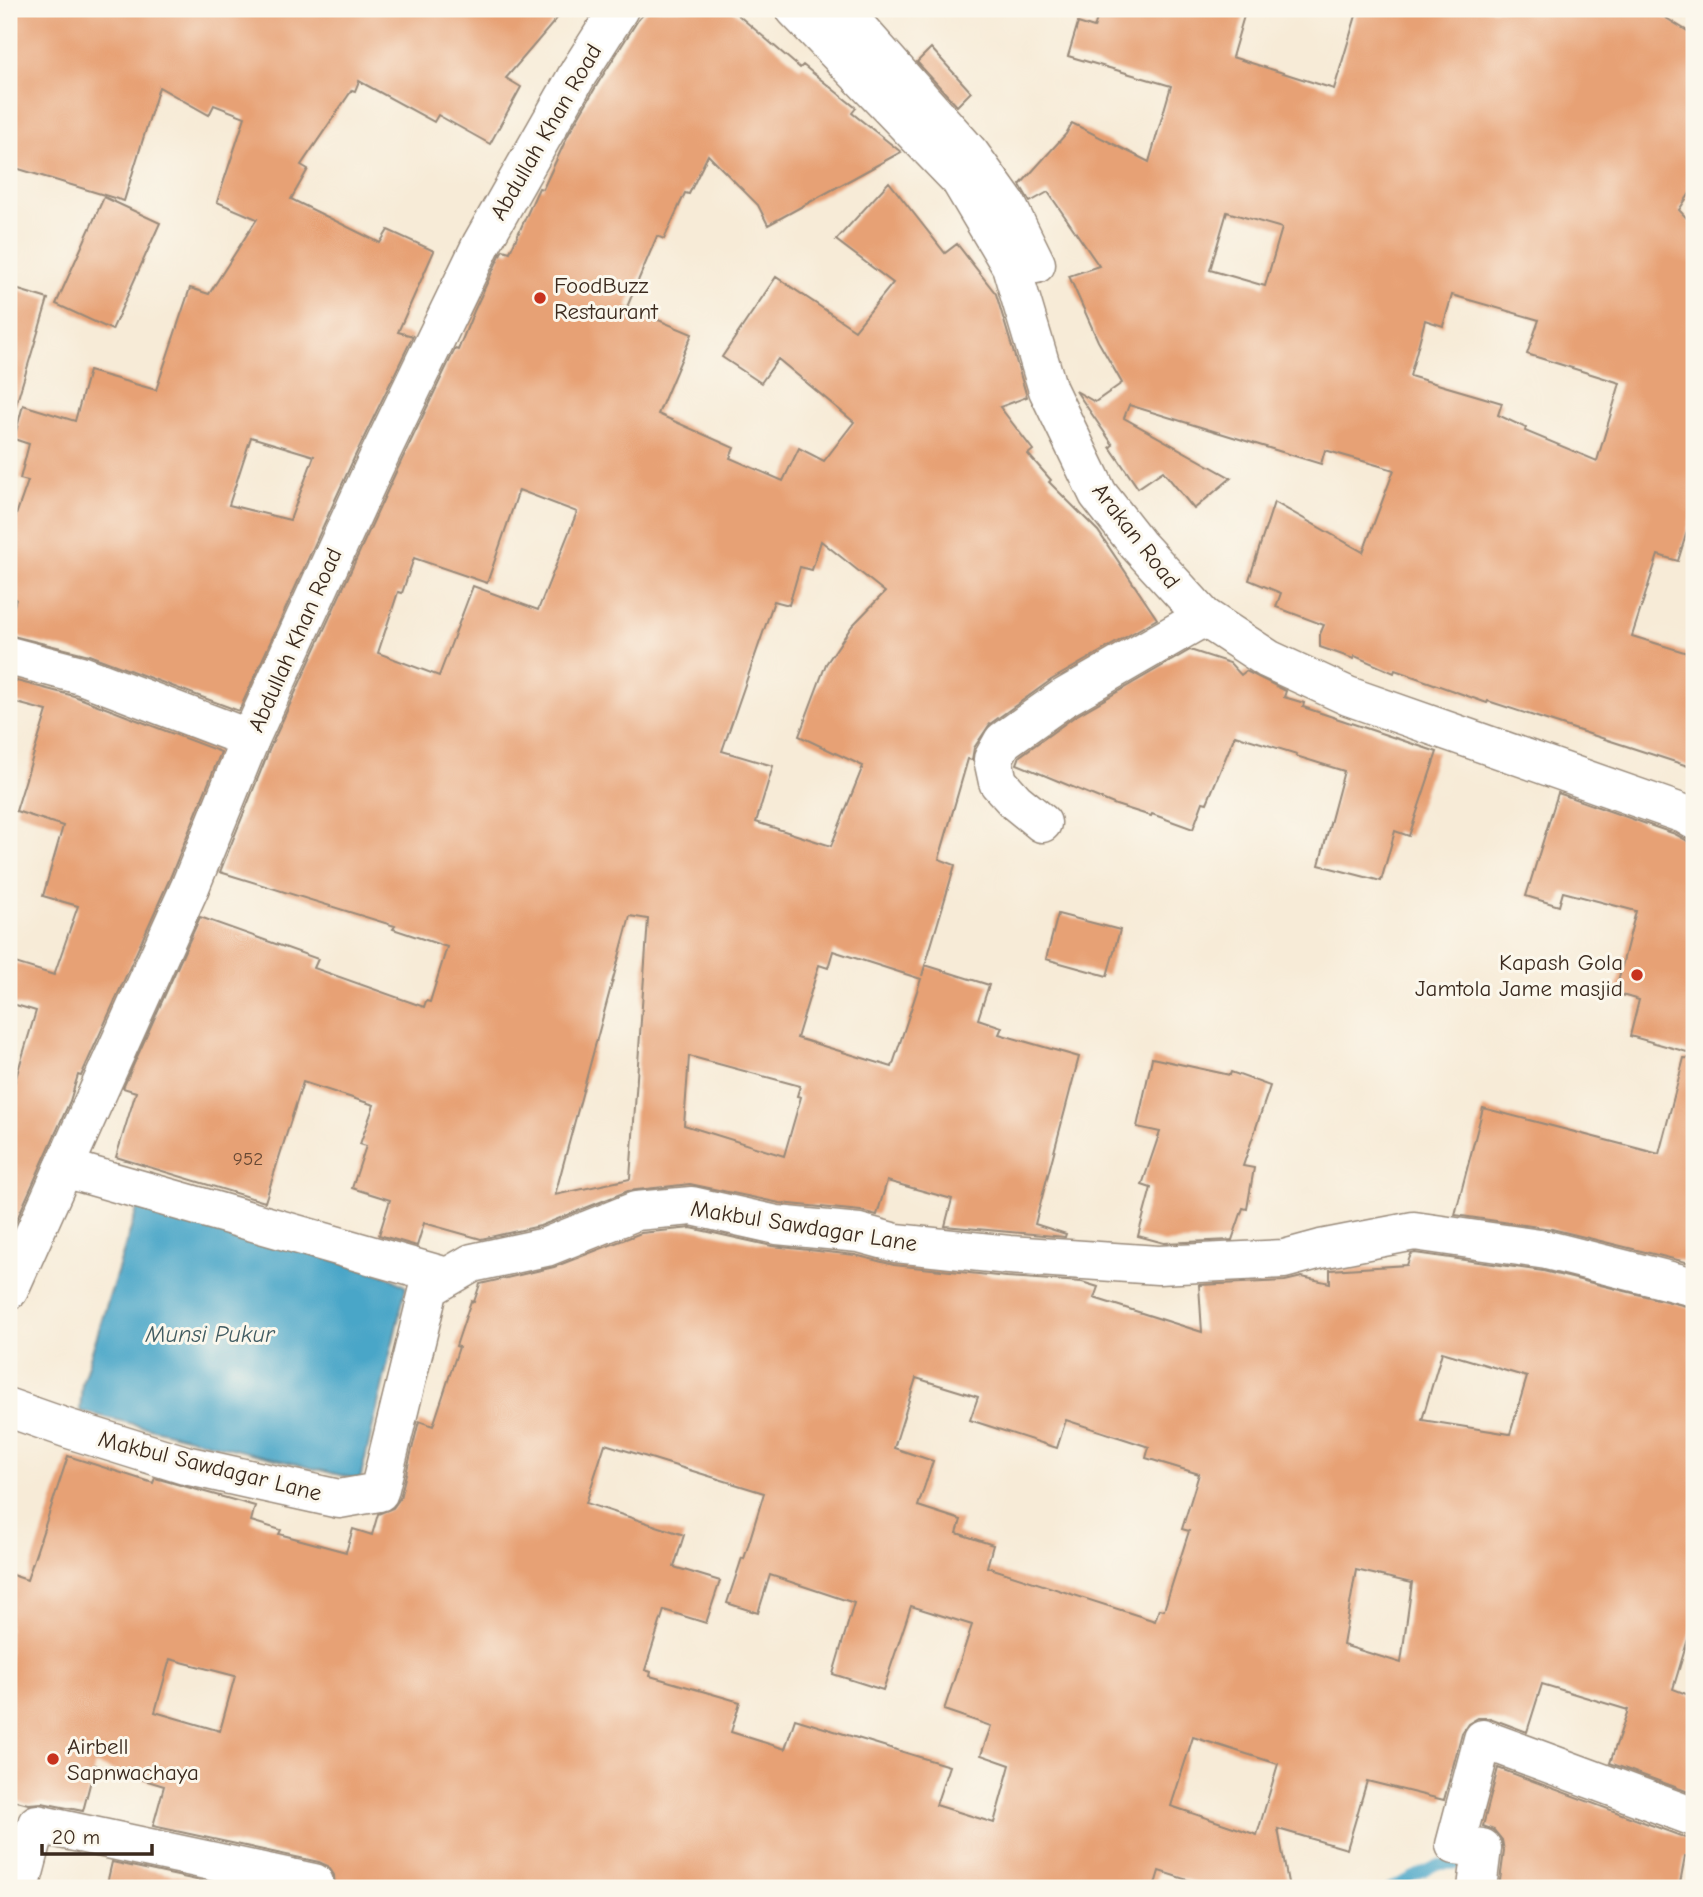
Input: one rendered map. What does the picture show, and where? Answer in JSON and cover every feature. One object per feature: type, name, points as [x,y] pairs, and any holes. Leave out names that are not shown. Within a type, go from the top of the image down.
[{"type":"street","name":"Abdullah Khan Road","points":[[9,1290],[190,887],[250,739],[370,476],[482,243],[579,72],[619,9]]},
{"type":"street","name":"Arakan Road","points":[[795,9],[960,180],[1011,266],[1048,390],[1098,494],[1138,545],[1204,617],[1268,659],[1348,696],[1624,792],[1685,814],[1694,820]]},
{"type":"street","name":"Arakan Road","points":[[842,9],[971,155],[1007,205],[1036,262],[1056,360],[1105,469],[1160,539],[1219,603],[1266,642],[1322,670],[1694,798]]},
{"type":"street","points":[[1042,823],[1014,801],[998,782],[993,760],[1003,741],[1062,699],[1204,617]]},
{"type":"street","points":[[9,656],[81,675],[250,739]]},
{"type":"street","points":[[64,1168],[447,1277]]},
{"type":"street","name":"Makbul Sawdagar Lane","points":[[9,1408],[185,1465],[339,1499],[379,1492],[429,1288],[471,1263],[546,1247],[636,1211],[692,1206],[777,1225],[859,1233],[896,1243],[1009,1255],[1158,1265],[1284,1259],[1414,1230],[1546,1250],[1694,1286]]},
{"type":"street","points":[[1476,1888],[1482,1848],[1455,1845],[1483,1739],[1694,1816]]},
{"type":"street","points":[[20,1888],[37,1824],[314,1883],[313,1888]]},
{"type":"water","name":"Munsi Pukur","points":[[139,1203],[386,1275],[406,1287],[360,1480],[80,1411],[82,1383]]},
{"type":"building","points":[[9,9],[565,9],[506,78],[521,87],[490,144],[438,115],[434,122],[359,81],[355,91],[352,90],[301,165],[308,169],[291,199],[380,243],[388,230],[434,251],[398,332],[413,336],[355,456],[239,711],[89,655],[9,635],[16,599],[9,597],[9,535],[28,481],[20,479],[29,444],[14,439],[23,405],[75,421],[89,371],[156,390],[190,288],[209,294],[257,219],[217,202],[245,117],[214,105],[209,115],[159,87],[124,201],[9,166]],"holes":[[[251,437],[314,456],[290,520],[229,505]]]},
{"type":"building","points":[[648,9],[731,9],[800,68],[803,65],[856,108],[852,113],[901,152],[768,225],[758,205],[708,155],[689,194],[685,193],[664,239],[657,236],[627,307],[692,334],[658,414],[734,448],[730,458],[783,481],[799,448],[824,461],[854,422],[778,359],[761,383],[722,357],[776,277],[855,330],[893,283],[836,240],[889,182],[945,253],[957,244],[996,294],[1027,397],[1000,407],[1033,450],[1028,454],[1051,480],[1049,482],[1098,531],[1157,619],[1051,680],[990,724],[974,748],[972,760],[968,759],[939,859],[955,865],[925,965],[989,985],[978,1019],[1002,1027],[999,1034],[1079,1057],[1035,1224],[1066,1234],[1065,1237],[945,1226],[952,1199],[887,1181],[877,1215],[780,1203],[690,1184],[628,1191],[540,1226],[481,1239],[424,1223],[417,1246],[379,1235],[390,1200],[352,1188],[366,1146],[360,1144],[374,1105],[303,1082],[265,1202],[116,1157],[136,1092],[123,1088],[200,917],[318,959],[314,968],[424,1007],[426,1001],[430,1002],[447,947],[393,929],[395,926],[220,872],[270,748],[395,474],[455,349],[458,350],[501,253],[503,250],[510,252],[539,188],[543,189],[568,135],[638,20]],"holes":[[[519,490],[577,512],[538,610],[473,586],[439,676],[378,653],[398,592],[402,593],[414,558],[487,583]],[[821,541],[885,592],[852,626],[826,664],[799,736],[863,766],[831,846],[756,822],[773,766],[722,751],[774,601],[789,605],[800,567],[812,570]],[[630,916],[648,919],[630,1179],[555,1195]],[[833,951],[921,979],[892,1067],[797,1038],[819,965],[828,968]],[[689,1056],[800,1086],[797,1096],[801,1097],[784,1156],[684,1125]]]},
{"type":"building","points":[[1100,9],[1246,9],[1232,57],[1334,89],[1358,9],[1651,9],[1694,35],[1694,187],[1679,210],[1694,226],[1694,508],[1678,561],[1658,555],[1632,636],[1694,655],[1694,768],[1488,701],[1487,703],[1395,670],[1394,673],[1355,656],[1354,659],[1320,647],[1320,634],[1324,625],[1276,607],[1281,593],[1249,580],[1274,502],[1363,552],[1394,470],[1325,450],[1321,464],[1129,405],[1124,418],[1231,478],[1194,509],[1163,471],[1138,488],[1076,391],[1095,402],[1122,383],[1098,341],[1069,276],[1099,266],[1048,192],[1030,202],[1020,185],[1066,134],[1072,123],[1149,162],[1171,86],[1068,56],[1078,23],[1094,28]],"holes":[[[1227,212],[1282,228],[1265,286],[1210,270]],[[1452,295],[1539,320],[1527,354],[1620,383],[1597,461],[1525,431],[1526,428],[1498,415],[1502,403],[1410,376],[1425,320],[1443,326]]]},
{"type":"building","points":[[931,48],[971,92],[957,106],[917,62]]},
{"type":"building","points":[[104,197],[160,223],[112,330],[56,304]]},
{"type":"building","points":[[9,287],[48,299],[16,405],[9,404]]},
{"type":"building","points":[[1190,650],[1230,663],[1241,675],[1246,671],[1286,691],[1284,697],[1304,703],[1303,707],[1437,752],[1409,836],[1395,831],[1381,881],[1319,865],[1344,771],[1296,756],[1297,754],[1235,735],[1207,803],[1203,802],[1193,829],[1152,814],[1151,816],[1116,805],[1017,764],[1020,756],[1074,717]]},
{"type":"building","points":[[9,679],[74,696],[221,752],[170,878],[81,1076],[78,1075],[70,1101],[9,1237],[9,1101],[36,1011],[9,1003],[9,961],[54,975],[78,906],[43,896],[63,826],[16,811],[47,711],[9,701]]},
{"type":"building","points":[[1558,793],[1675,834],[1694,848],[1694,1054],[1630,1036],[1639,1000],[1615,993],[1636,911],[1563,892],[1559,906],[1526,896]]},
{"type":"building","points":[[1058,914],[1120,930],[1107,976],[1046,959]]},
{"type":"building","points":[[1152,1058],[1230,1075],[1231,1072],[1270,1086],[1243,1166],[1254,1168],[1247,1209],[1243,1208],[1232,1240],[1164,1243],[1138,1236],[1151,1188],[1142,1185],[1160,1132],[1137,1127]]},
{"type":"building","points":[[1684,1058],[1694,1059],[1694,1264],[1552,1229],[1455,1215],[1483,1108],[1659,1154]]},
{"type":"building","points":[[691,1228],[772,1246],[855,1255],[894,1265],[1082,1282],[1098,1287],[1094,1298],[1202,1332],[1199,1285],[1285,1281],[1302,1277],[1330,1283],[1330,1270],[1407,1265],[1411,1254],[1415,1253],[1543,1271],[1694,1308],[1694,1619],[1673,1689],[1694,1697],[1694,1794],[1610,1763],[1628,1710],[1542,1684],[1527,1732],[1490,1718],[1478,1718],[1468,1724],[1462,1733],[1444,1800],[1367,1781],[1347,1849],[1278,1829],[1289,1888],[1213,1888],[1159,1871],[1154,1888],[335,1888],[334,1875],[328,1866],[319,1862],[153,1826],[164,1786],[95,1765],[83,1811],[9,1799],[9,1574],[27,1580],[68,1456],[153,1483],[155,1478],[255,1506],[251,1521],[281,1530],[279,1534],[346,1552],[353,1529],[372,1535],[378,1514],[393,1508],[400,1498],[419,1421],[433,1426],[459,1347],[456,1346],[471,1301],[474,1302],[480,1284],[554,1267],[641,1233]],"holes":[[[1442,1352],[1527,1377],[1510,1434],[1422,1420]],[[916,1378],[978,1397],[970,1420],[1057,1448],[1066,1420],[1149,1447],[1146,1458],[1199,1474],[1182,1529],[1189,1531],[1164,1610],[1159,1609],[1155,1621],[987,1567],[993,1545],[957,1533],[961,1520],[918,1506],[933,1461],[894,1448]],[[605,1444],[764,1493],[727,1603],[758,1613],[770,1575],[854,1603],[833,1674],[883,1690],[911,1606],[972,1625],[944,1710],[991,1726],[981,1755],[1010,1765],[994,1823],[936,1805],[949,1766],[795,1719],[785,1749],[731,1732],[740,1702],[650,1676],[651,1672],[645,1670],[664,1610],[706,1623],[720,1581],[674,1567],[684,1535],[586,1503]],[[1356,1570],[1412,1583],[1401,1663],[1343,1645]],[[170,1659],[235,1676],[220,1731],[155,1712]],[[1193,1737],[1278,1764],[1257,1835],[1171,1806]]]},
{"type":"building","points":[[1498,1768],[1686,1838],[1694,1838],[1694,1859],[1685,1857],[1679,1888],[1499,1888],[1504,1851],[1502,1840],[1494,1830],[1483,1826]]},
{"type":"building","points":[[112,1862],[234,1888],[106,1888]]},
{"type":"waterway","points":[[1389,1888],[1437,1865],[1465,1864]]},
{"type":"place","name":"FoodBuzz Restaurant","points":[[540,298]]},
{"type":"place","name":"Kapash Gola Jamtola Jame masjid","points":[[1637,975]]},
{"type":"place","name":"Airbell Sapnwachaya","points":[[53,1759]]}]
